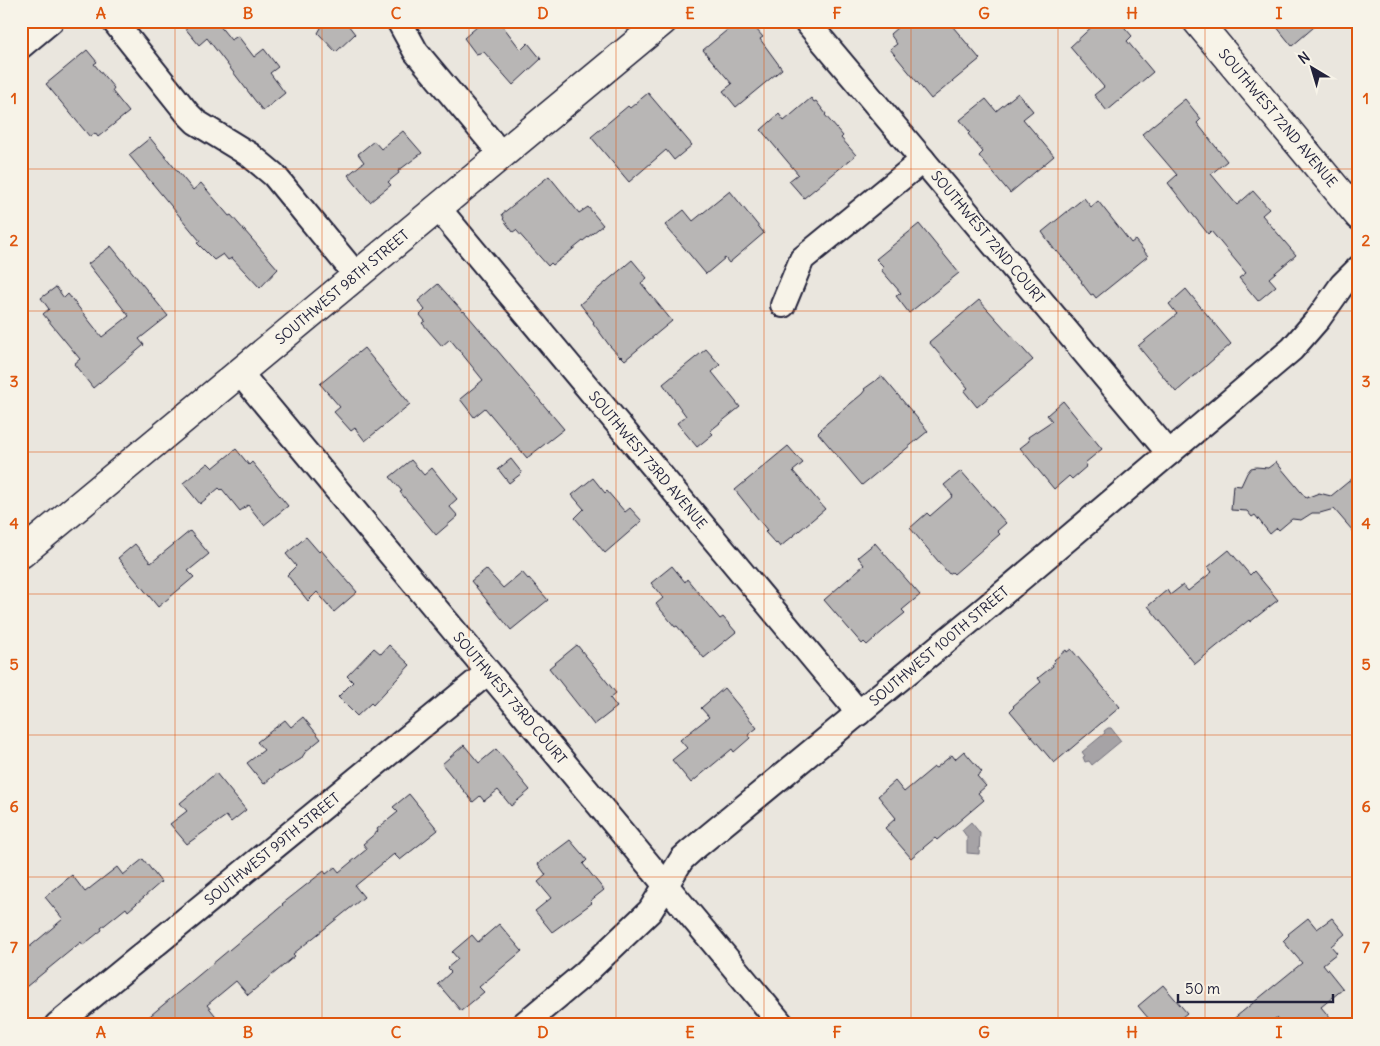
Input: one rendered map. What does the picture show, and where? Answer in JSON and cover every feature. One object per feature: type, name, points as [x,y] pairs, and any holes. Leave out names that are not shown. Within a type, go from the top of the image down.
[{"type":"street","points":[[21,46],[51,21]]},
{"type":"street","points":[[114,21],[188,114],[211,132],[262,164],[274,175],[356,276]]},
{"type":"street","points":[[399,21],[416,52],[502,155]]},
{"type":"street","name":"SOUTHWEST 98TH STREET","points":[[21,554],[663,21]]},
{"type":"street","name":"SOUTHWEST 72ND COURT","points":[[806,21],[1169,453]]},
{"type":"street","name":"SOUTHWEST 72ND AVENUE","points":[[1197,21],[1359,216]]},
{"type":"street","points":[[783,305],[802,259],[923,160]]},
{"type":"street","name":"SOUTHWEST 73RD AVENUE","points":[[438,208],[859,713]]},
{"type":"street","name":"SOUTHWEST 100TH STREET","points":[[523,1025],[584,974],[650,911],[682,859],[708,835],[859,713],[1292,349],[1318,319],[1342,285],[1359,268]]},
{"type":"street","name":"SOUTHWEST 73RD COURT","points":[[239,372],[782,1025]]},
{"type":"street","name":"SOUTHWEST 99TH STREET","points":[[57,1025],[488,672]]},
{"type":"shaded area","points":[[1111,728],[1121,741],[1092,765],[1089,761],[1085,762],[1083,757],[1085,756],[1082,752],[1105,733],[1104,731]]},
{"type":"shaded area","points":[[971,822],[980,833],[979,854],[967,853],[967,837],[962,830]]},
{"type":"building","points":[[179,21],[222,21],[219,25],[231,40],[238,36],[254,57],[264,49],[278,67],[270,73],[285,93],[263,111],[207,38],[199,45]]},
{"type":"building","points":[[325,21],[345,21],[355,34],[336,52],[318,33]]},
{"type":"building","points":[[484,21],[499,21],[521,50],[528,43],[541,59],[513,85],[484,52],[476,54],[464,38]]},
{"type":"building","points":[[738,21],[749,21],[763,37],[760,39],[782,69],[736,107],[723,91],[732,84],[703,50]]},
{"type":"building","points":[[905,21],[948,21],[980,59],[931,99],[890,49],[897,44],[890,34]]},
{"type":"building","points":[[1098,21],[1119,21],[1132,36],[1127,41],[1153,72],[1107,111],[1094,95],[1104,87],[1070,47]]},
{"type":"building","points":[[1272,21],[1321,21],[1292,46]]},
{"type":"building","points":[[87,50],[97,62],[94,64],[114,88],[112,91],[129,112],[98,137],[95,133],[90,137],[46,84]]},
{"type":"building","points":[[648,93],[692,145],[674,160],[666,150],[629,182],[591,137],[628,106],[630,108]]},
{"type":"building","points":[[1018,93],[1033,111],[1023,119],[1054,156],[1010,193],[979,156],[983,152],[968,134],[970,132],[960,120],[986,99],[996,111]]},
{"type":"building","points":[[811,98],[814,102],[816,101],[843,136],[841,138],[856,155],[804,198],[789,181],[798,174],[761,130],[779,114],[784,121]]},
{"type":"building","points":[[1185,99],[1201,119],[1197,123],[1227,161],[1211,174],[1237,205],[1253,191],[1269,209],[1262,215],[1296,255],[1269,278],[1276,286],[1258,301],[1239,278],[1246,273],[1211,231],[1208,234],[1168,183],[1177,175],[1142,134]]},
{"type":"building","points":[[403,131],[422,153],[398,171],[399,173],[388,182],[391,185],[370,202],[348,175],[364,162],[358,154],[374,141],[381,149]]},
{"type":"building","points":[[150,138],[193,190],[201,183],[278,269],[260,288],[232,258],[228,260],[223,254],[214,260],[197,243],[200,241],[129,155]]},
{"type":"building","points":[[549,176],[579,213],[588,207],[603,225],[553,265],[551,263],[548,266],[516,230],[513,232],[503,219],[502,214]]},
{"type":"building","points":[[730,191],[764,233],[729,263],[725,258],[706,274],[665,225],[684,210],[693,221]]},
{"type":"building","points":[[1084,198],[1091,207],[1098,201],[1131,243],[1135,240],[1148,256],[1096,298],[1093,294],[1091,295],[1042,232]]},
{"type":"building","points":[[919,224],[959,273],[909,313],[896,296],[901,293],[882,271],[883,266],[876,259]]},
{"type":"building","points":[[111,246],[168,316],[139,339],[144,345],[93,388],[74,364],[80,359],[43,314],[49,309],[41,298],[56,287],[64,298],[68,294],[102,337],[129,316],[88,264]]},
{"type":"building","points":[[632,260],[647,278],[641,283],[672,321],[625,360],[609,345],[580,304]]},
{"type":"building","points":[[438,284],[464,311],[564,429],[527,458],[485,408],[474,417],[460,399],[483,380],[450,339],[442,346],[422,323],[425,321],[420,315],[425,310],[418,301]]},
{"type":"building","points":[[1186,289],[1231,344],[1176,392],[1138,346],[1177,314],[1169,304]]},
{"type":"building","points":[[979,300],[1033,360],[977,407],[964,391],[968,388],[929,342]]},
{"type":"building","points":[[364,348],[410,404],[365,441],[355,428],[351,431],[334,412],[340,407],[320,384]]},
{"type":"building","points":[[706,349],[720,365],[712,372],[740,407],[710,431],[713,434],[697,447],[677,423],[686,416],[663,384]]},
{"type":"building","points":[[882,376],[928,431],[862,485],[818,433],[821,428],[862,394],[864,389]]},
{"type":"building","points":[[1063,401],[1102,449],[1085,463],[1087,466],[1072,479],[1069,476],[1054,489],[1020,448],[1029,441],[1028,437],[1052,421],[1047,415]]},
{"type":"building","points":[[788,446],[803,463],[793,471],[825,509],[780,547],[765,532],[767,530],[735,490]]},
{"type":"building","points":[[236,449],[249,465],[252,462],[288,506],[264,525],[248,505],[240,511],[222,489],[219,488],[200,504],[183,483],[208,463],[213,468]]},
{"type":"building","points":[[511,459],[522,473],[509,483],[498,469]]},
{"type":"building","points":[[411,460],[424,475],[432,468],[457,499],[449,506],[458,516],[436,535],[390,477]]},
{"type":"building","points":[[1276,462],[1306,498],[1319,493],[1331,496],[1359,473],[1359,538],[1334,509],[1312,513],[1301,520],[1292,519],[1279,530],[1277,528],[1270,534],[1255,515],[1252,517],[1247,511],[1231,510],[1233,485],[1241,486],[1251,468],[1268,468]]},
{"type":"building","points":[[961,471],[1006,523],[997,531],[1000,534],[954,574],[952,572],[949,574],[910,528],[927,513],[930,516],[953,496],[944,485]]},
{"type":"building","points":[[593,478],[605,493],[607,491],[625,512],[630,508],[642,521],[605,553],[575,518],[584,509],[572,495]]},
{"type":"building","points":[[190,531],[209,554],[188,571],[194,577],[158,607],[118,558],[135,544],[151,563]]},
{"type":"building","points":[[306,537],[319,552],[321,550],[357,592],[334,612],[317,592],[308,601],[287,575],[296,566],[286,554]]},
{"type":"building","points":[[875,543],[920,595],[902,610],[905,613],[867,645],[864,642],[862,644],[824,600],[864,565],[858,557]]},
{"type":"building","points":[[1229,550],[1250,575],[1254,571],[1278,600],[1250,622],[1249,620],[1195,664],[1148,606],[1167,590],[1170,595],[1183,585],[1188,591],[1212,572],[1208,567]]},
{"type":"building","points":[[672,566],[685,582],[687,579],[720,619],[723,617],[736,632],[704,658],[656,604],[663,598],[651,583]]},
{"type":"building","points":[[486,569],[503,588],[522,572],[548,600],[511,630],[471,581]]},
{"type":"building","points":[[389,645],[410,665],[373,705],[371,703],[357,716],[338,697],[353,682],[347,676],[374,648],[381,654]]},
{"type":"building","points":[[577,645],[616,693],[610,698],[617,707],[594,725],[549,668]]},
{"type":"building","points":[[1071,649],[1120,707],[1054,763],[1010,711],[1013,706],[1041,682],[1038,678],[1053,666],[1054,660],[1066,650],[1067,652]]},
{"type":"building","points":[[724,688],[757,728],[748,735],[750,738],[734,752],[732,749],[691,783],[672,760],[687,748],[680,740],[709,717],[701,708]]},
{"type":"building","points":[[303,717],[321,739],[306,751],[301,759],[279,771],[264,784],[247,763],[264,750],[257,742],[285,720],[291,727]]},
{"type":"building","points":[[464,745],[479,763],[496,749],[530,790],[511,806],[498,790],[484,801],[480,796],[473,802],[442,764]]},
{"type":"building","points":[[964,751],[982,772],[977,776],[986,786],[978,793],[984,800],[937,840],[935,838],[911,858],[885,828],[896,818],[878,796],[895,781],[904,792],[934,767],[936,768],[952,755],[955,759]]},
{"type":"building","points":[[216,773],[246,810],[231,822],[226,816],[187,844],[170,824],[187,811],[180,803]]},
{"type":"building","points":[[409,794],[438,830],[400,860],[394,854],[355,886],[364,897],[293,954],[295,956],[248,995],[236,981],[207,1005],[223,1025],[139,1025],[282,904],[324,871],[326,874],[335,867],[339,872],[367,849],[363,844],[378,831],[377,829],[398,812],[393,807]]},
{"type":"building","points":[[570,840],[587,860],[583,864],[604,890],[590,901],[592,903],[552,932],[535,911],[551,898],[538,882],[546,875],[538,864]]},
{"type":"building","points":[[143,859],[161,882],[128,911],[126,908],[101,928],[102,930],[83,945],[81,942],[21,991],[21,954],[63,919],[45,897],[72,875],[85,892],[117,867],[123,875]]},
{"type":"building","points":[[1308,918],[1317,929],[1332,918],[1345,934],[1331,946],[1337,953],[1323,964],[1343,989],[1321,1007],[1336,1025],[1281,1025],[1276,1018],[1267,1025],[1226,1025],[1302,963],[1283,941],[1288,934]]},
{"type":"building","points":[[499,924],[522,951],[479,987],[484,992],[461,1011],[438,984],[451,972],[447,968],[458,959],[452,952],[472,935],[478,942]]},
{"type":"building","points":[[1163,985],[1187,1013],[1182,1017],[1188,1025],[1154,1025],[1138,1006]]}]
